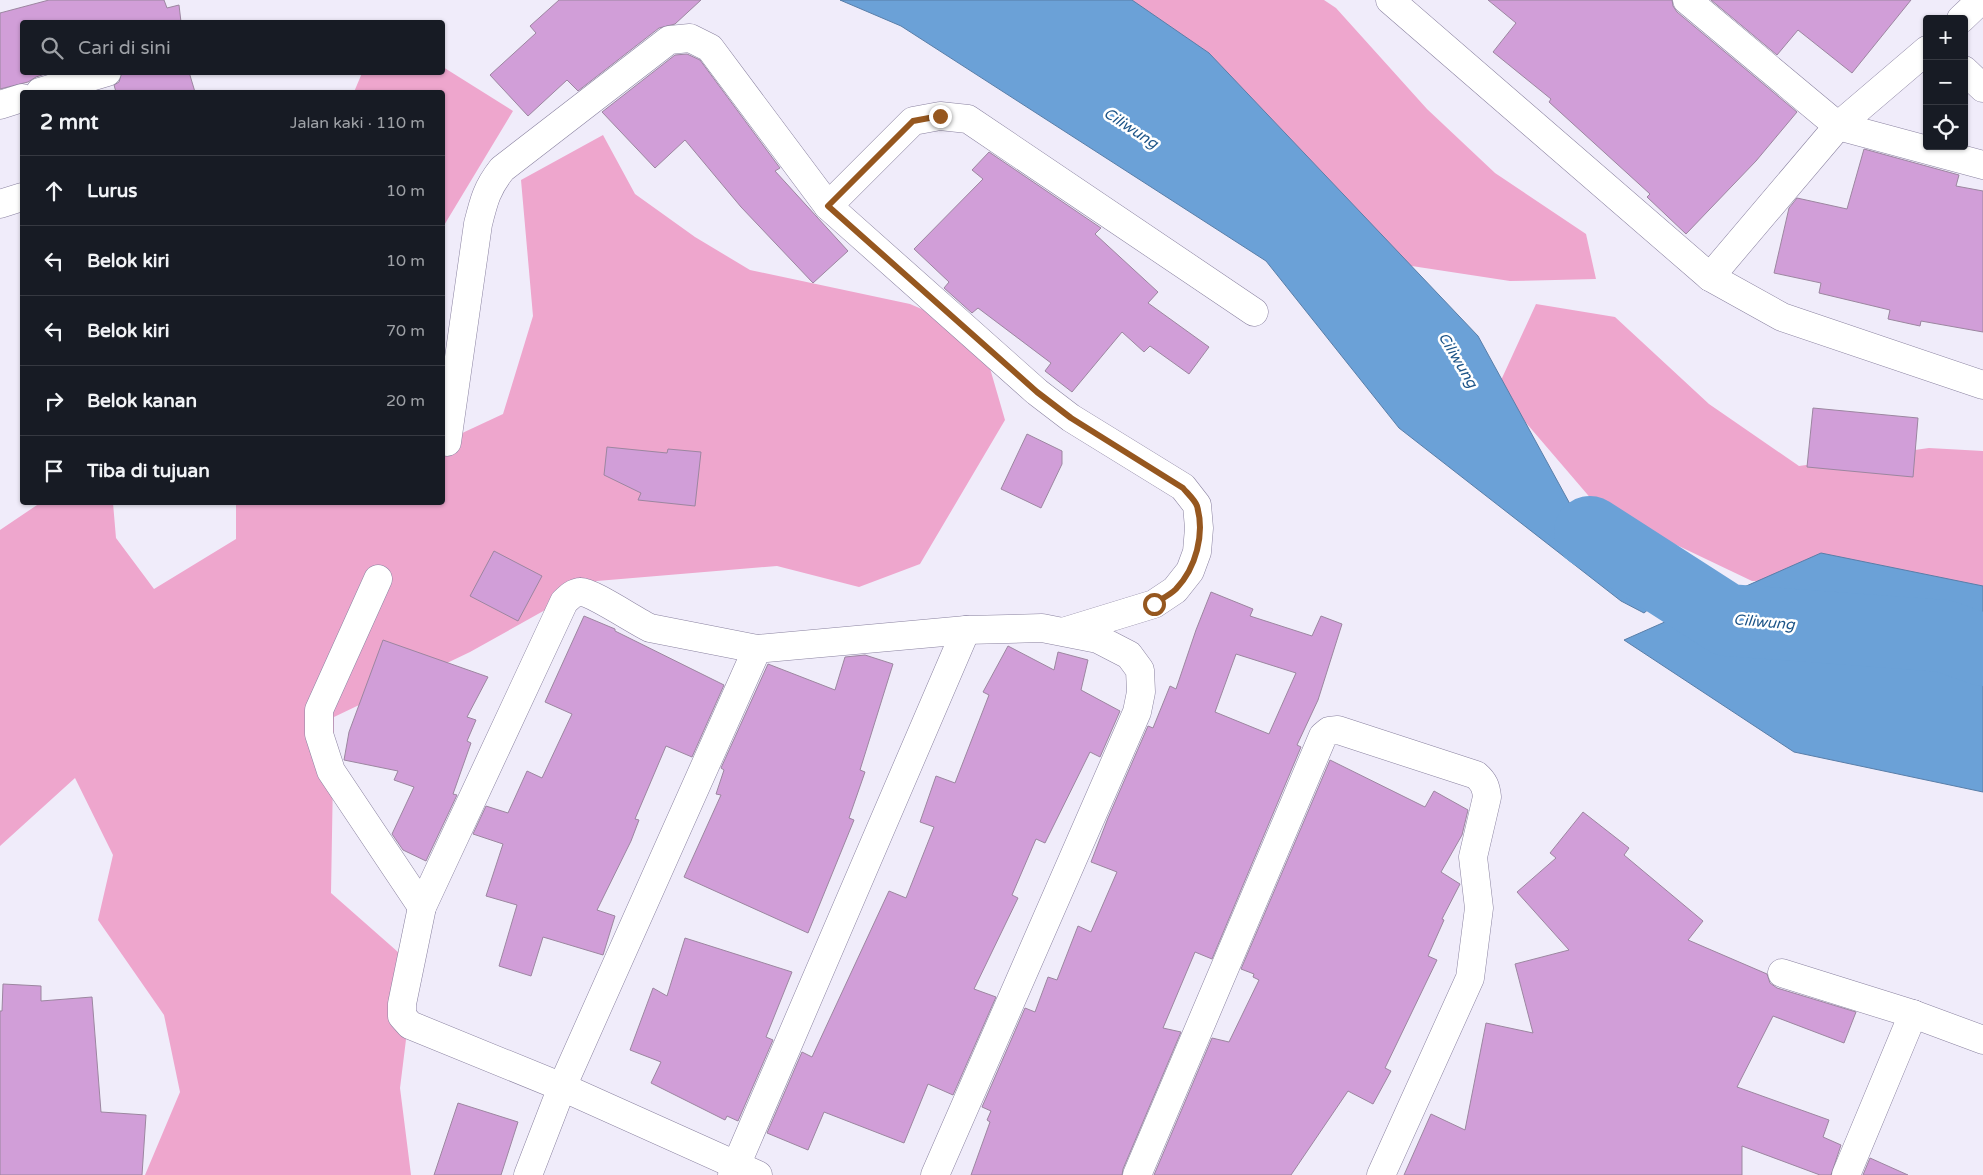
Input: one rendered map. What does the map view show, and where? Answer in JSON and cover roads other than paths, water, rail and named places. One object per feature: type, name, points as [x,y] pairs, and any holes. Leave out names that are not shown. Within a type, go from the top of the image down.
[{"type":"street","points":[[1390,0],[1710,277],[1782,317],[1983,385]]},
{"type":"street","points":[[1687,0],[1838,126],[1983,165]]},
{"type":"street","points":[[1965,15],[1980,0]]},
{"type":"street","points":[[447,442],[478,224],[483,202],[490,185],[502,169],[669,40],[690,38],[710,48],[828,206],[1037,392],[1071,418],[1183,488],[1196,505],[1199,528],[1196,552],[1190,571],[1175,590],[1154,604],[1064,632]]},
{"type":"street","points":[[1710,277],[1838,126],[1923,53]]},
{"type":"street","points":[[1968,74],[1983,88]]},
{"type":"street","points":[[47,90],[97,75]]},
{"type":"street","points":[[0,105],[20,99]]},
{"type":"street","points":[[828,206],[913,121],[940,116],[968,119],[1254,312]]},
{"type":"street","points":[[0,204],[20,198]]},
{"type":"street","points":[[378,579],[319,710],[319,734],[331,771],[422,907]]},
{"type":"street","points":[[935,1175],[1138,712],[1141,692],[1140,670],[1130,655],[1098,639],[1042,628],[966,630],[757,649],[650,628],[634,621],[590,593],[581,592],[571,595],[564,602],[422,907],[402,1004],[402,1016],[410,1025],[562,1087],[743,1172],[966,630]]},
{"type":"street","points":[[528,1175],[562,1087],[757,649]]},
{"type":"street","points":[[1138,1175],[1323,736],[1330,731],[1338,730],[1476,775],[1483,781],[1486,789],[1486,797],[1473,857],[1479,908],[1470,978],[1381,1175]]},
{"type":"street","points":[[1782,973],[1913,1014],[1983,1040]]},
{"type":"street","points":[[1846,1175],[1913,1014]]},
{"type":"water","points":[[840,0],[1132,0],[1209,53],[1478,336],[1570,504],[1691,573],[1644,613],[1621,601],[1399,428],[1266,261],[901,26]]},
{"type":"water","points":[[1821,553],[1983,586],[1983,792],[1794,752],[1624,640]]},
{"type":"waterway","name":"Ciliwung","points":[[1590,532],[1727,620],[1944,636],[1983,650]]}]
